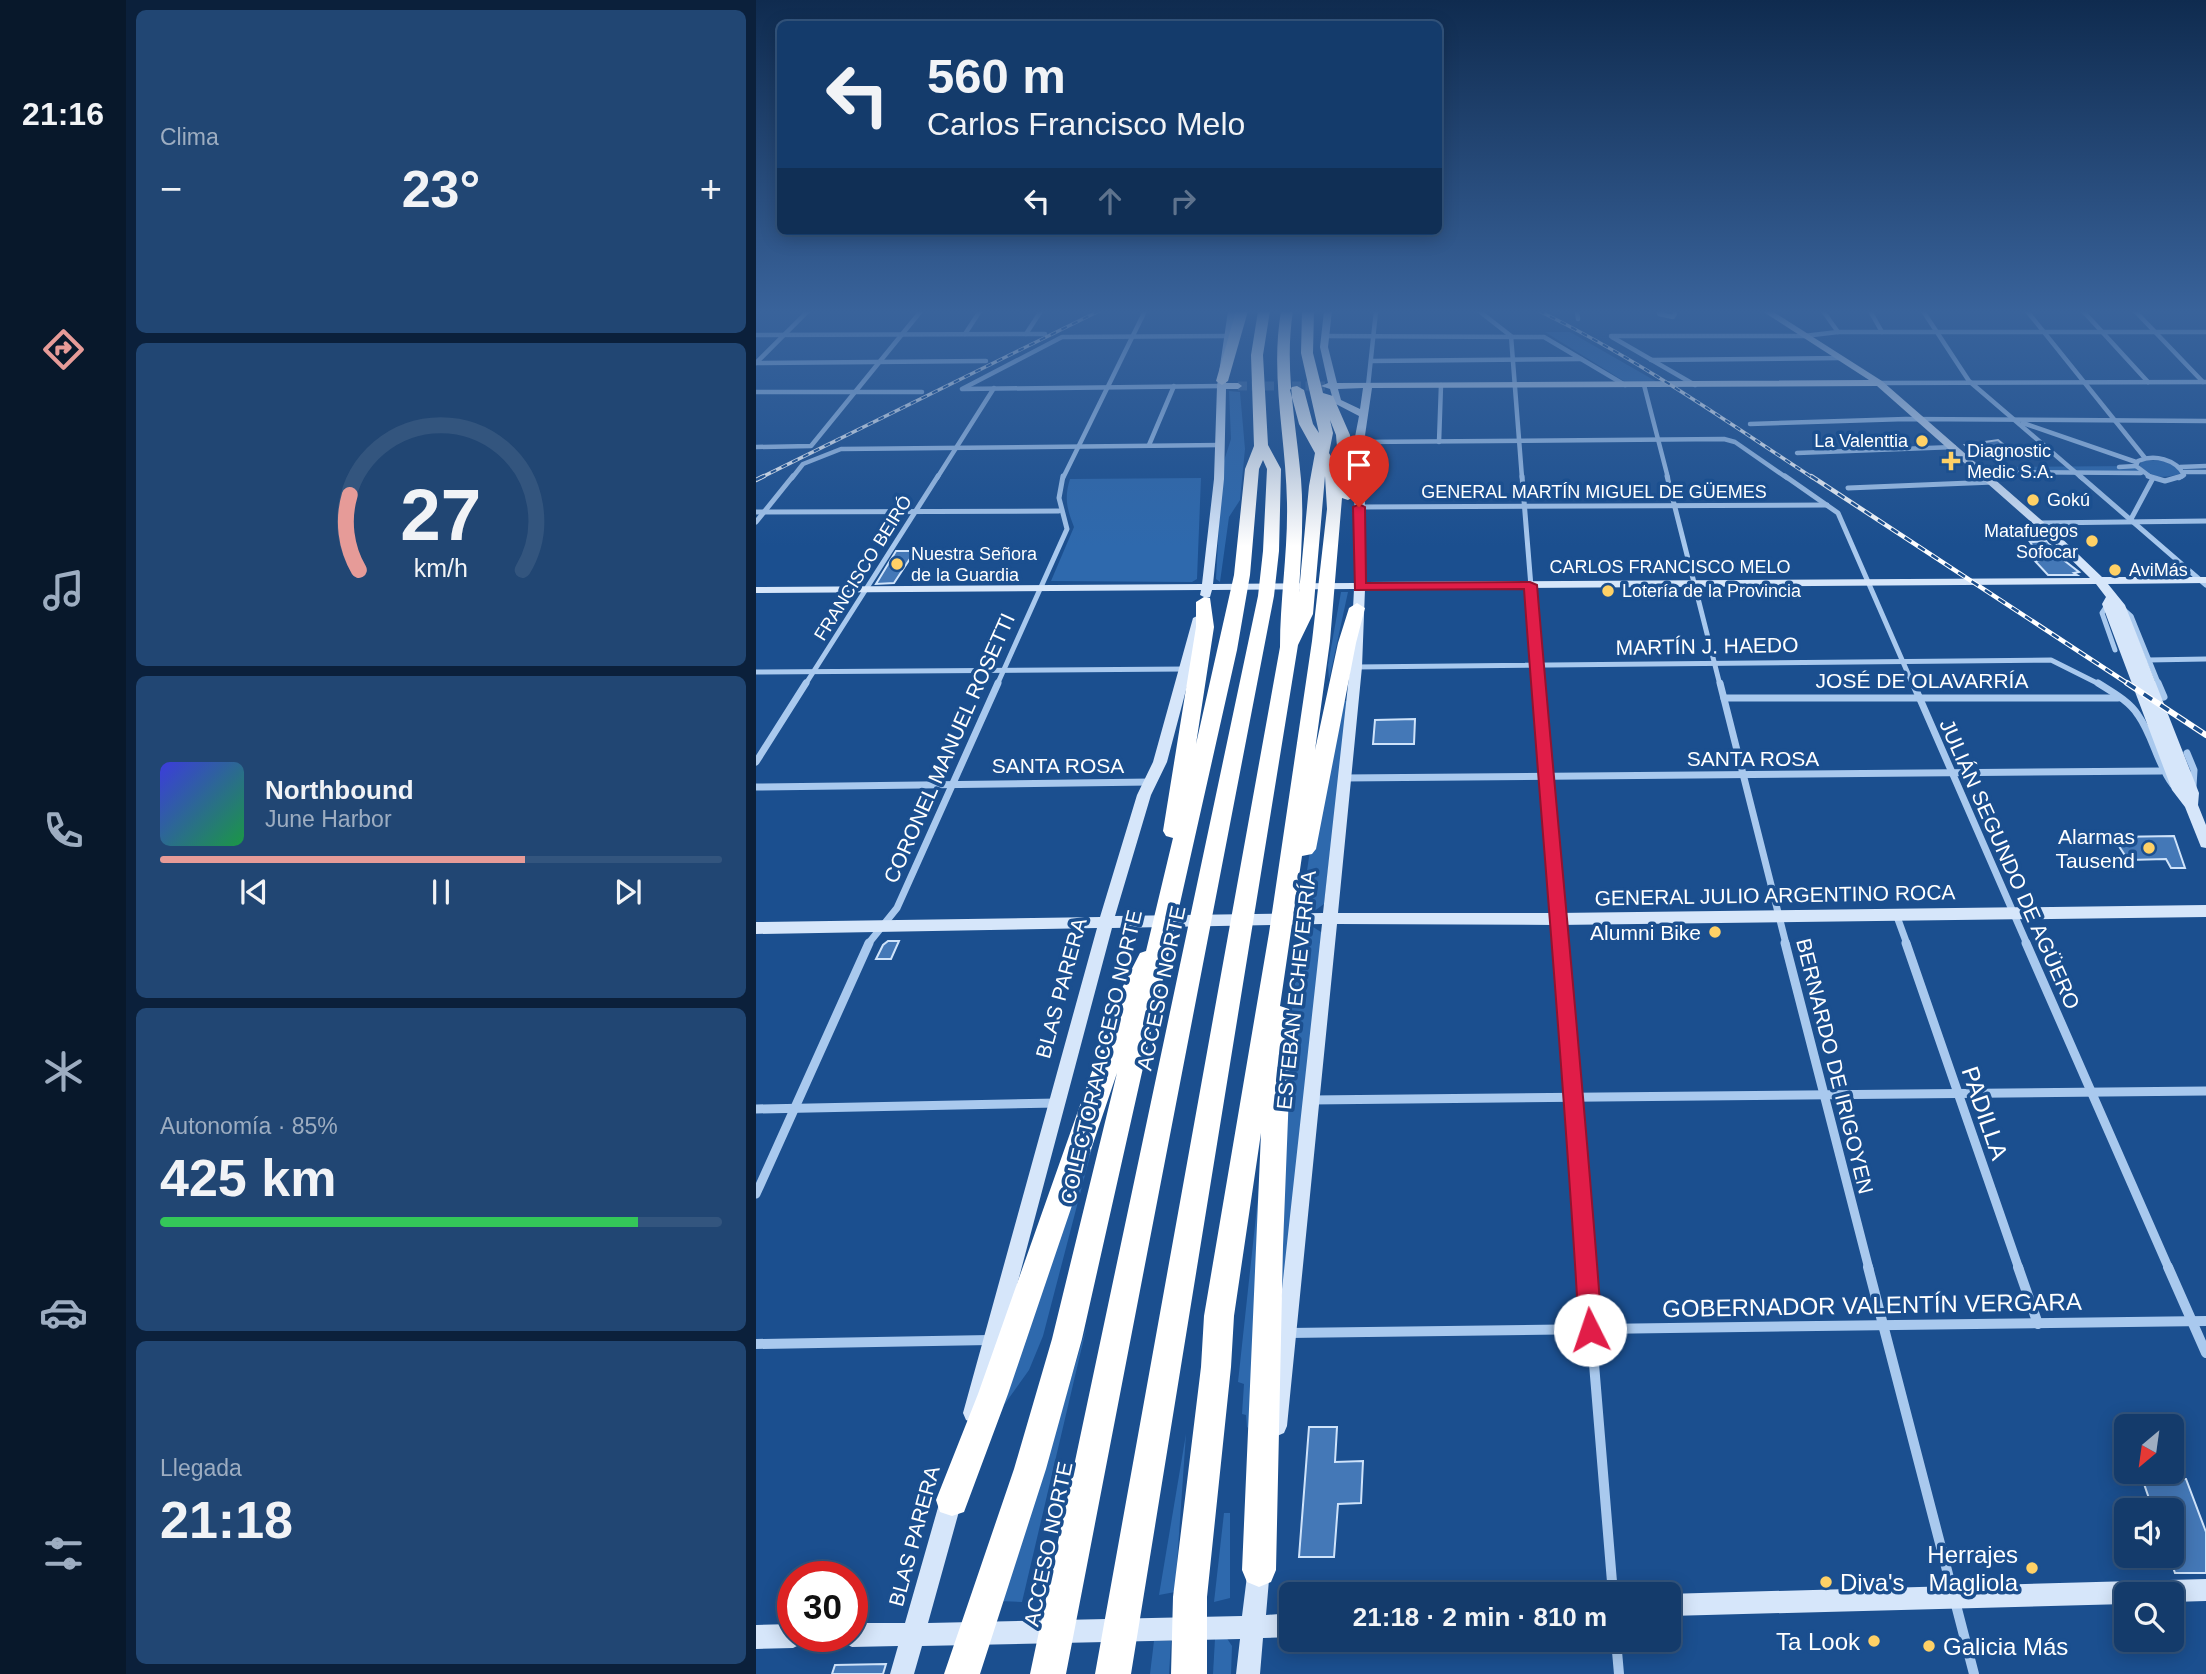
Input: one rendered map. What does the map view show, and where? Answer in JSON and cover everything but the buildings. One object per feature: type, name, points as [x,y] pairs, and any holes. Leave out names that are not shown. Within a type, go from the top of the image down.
[{"type":"highway","name":"ACCESO NORTE","points":[[1048,1674],[1262,620],[1271,551],[1274,469],[1268,453],[1261,446],[1258,389]]},
{"type":"highway","points":[[1113,1674],[1289,647],[1288,615],[1295,502],[1293,454],[1285,389]]},
{"type":"highway","points":[[1189,1674],[1190,1597],[1219,1316],[1282,925],[1321,641],[1335,509],[1332,471],[1313,438],[1301,408],[1298,389]]},
{"type":"highway","points":[[1289,647],[1304,614],[1311,563],[1316,486],[1325,433],[1323,389]]},
{"type":"highway","points":[[1321,641],[1345,552],[1349,514],[1343,435],[1325,389]]},
{"type":"highway","name":"COLECTORA ACCESO NORTE","points":[[962,1674],[1030,1469],[1067,1339],[1228,650],[1242,575],[1252,469],[1261,446]]},
{"type":"highway","points":[[1171,898],[1171,843],[1205,626],[1205,594]]},
{"type":"highway","points":[[1259,1570],[1282,925],[1304,851],[1347,643],[1357,608]]},
{"type":"highway","points":[[952,1500],[998,1381],[1132,992],[1163,930]]},
{"type":"street","name":"FRANCISCO BEIRÓ","points":[[756,762],[993,389]]},
{"type":"street","name":"CORONEL MANUEL ROSETTI","points":[[756,1194],[869,943],[897,908],[1067,529],[1059,511],[1058,491],[1105,389]]},
{"type":"street","points":[[1149,445],[1173,389]]},
{"type":"street","name":"BLAS PARERA","points":[[902,1674],[952,1500],[991,1340],[1107,922],[1150,782],[1160,762],[1205,594],[1221,445],[1222,389]]},
{"type":"street","points":[[1328,389],[1339,404],[1362,414]]},
{"type":"street","name":"ESTEBAN ECHEVERRÍA","points":[[1248,1674],[1242,1628],[1259,1570],[1288,1333],[1356,667],[1357,608],[1354,587],[1359,507],[1359,442],[1367,389]]},
{"type":"street","points":[[1439,442],[1441,389]]},
{"type":"street","points":[[1513,389],[1557,919],[1575,1098],[1590,1330],[1612,1582]]},
{"type":"street","name":"BERNARDO DE IRIGOYEN","points":[[1645,389],[1824,1096],[1975,1674]]},
{"type":"street","points":[[1886,389],[1995,482],[2101,581],[2113,602],[2206,843]]},
{"type":"street","points":[[1979,389],[2130,522],[2205,582]]},
{"type":"street","points":[[2091,389],[2146,458]]},
{"type":"street","points":[[756,447],[811,446],[856,391]]},
{"type":"street","points":[[756,392],[922,392]]},
{"type":"street","points":[[1750,425],[1922,420],[2206,421]]},
{"type":"street","points":[[2016,421],[2136,464],[2141,473]]},
{"type":"street","points":[[1359,442],[1660,439]]},
{"type":"street","name":"JULIÁN SEGUNDO DE AGÜERO","points":[[1660,439],[1724,439],[1735,442],[1838,513],[2206,1353]]},
{"type":"street","points":[[756,522],[803,464],[841,449],[1221,445]]},
{"type":"street","points":[[1797,453],[1954,447]]},
{"type":"street","points":[[2070,469],[2136,464],[2146,458],[2168,461],[2182,469],[2206,472]]},
{"type":"street","points":[[2182,469],[2206,466]]},
{"type":"street","points":[[1980,469],[2070,469],[2141,473],[2153,478],[2177,480],[2182,478],[2182,469]]},
{"type":"street","points":[[2130,522],[2153,478]]},
{"type":"street","points":[[1848,488],[1995,482]]},
{"type":"street","name":"GENERAL MARTÍN MIGUEL DE GÜEMES","points":[[1359,507],[1829,505]]},
{"type":"street","points":[[756,512],[1059,511]]},
{"type":"street","points":[[2039,523],[2206,520]]},
{"type":"street","name":"CARLOS FRANCISCO MELO","points":[[756,590],[1040,588],[1205,594],[1220,587],[2205,582]]},
{"type":"street","points":[[2113,602],[2102,613],[2115,650]]},
{"type":"street","points":[[2113,602],[2131,616],[2164,697]]},
{"type":"street","points":[[2148,660],[2206,659]]},
{"type":"street","name":"MARTÍN J. HAEDO","points":[[1356,667],[2059,661],[2119,698]]},
{"type":"street","points":[[756,672],[1185,669]]},
{"type":"street","name":"JOSÉ DE OLAVARRÍA","points":[[1724,698],[2119,698]]},
{"type":"street","points":[[2119,698],[2140,717],[2161,771],[2187,796]]},
{"type":"street","points":[[2187,752],[2194,770],[2187,796]]},
{"type":"street","name":"SANTA ROSA","points":[[1344,778],[2161,771]]},
{"type":"street","name":"SANTA ROSA","points":[[756,787],[1150,782]]},
{"type":"street","name":"GENERAL JULIO ARGENTINO ROCA","points":[[756,928],[1329,918],[1557,919],[2206,911]]},
{"type":"street","name":"PADILLA","points":[[1896,914],[2038,1324]]},
{"type":"street","points":[[1311,1100],[2206,1091]]},
{"type":"street","points":[[756,1109],[1058,1103]]},
{"type":"street","name":"GOBERNADOR VALENTÍN VERGARA","points":[[1288,1333],[2206,1321]]},
{"type":"street","points":[[756,1344],[991,1340]]},
{"type":"street","points":[[1681,1604],[2206,1590]]},
{"type":"street","points":[[868,1635],[948,1636],[1279,1626]]},
{"type":"street","points":[[756,1637],[777,1636]]},
{"type":"street","points":[[1617,1652],[1619,1674]]},
{"type":"shaded area","points":[[1229,391],[1240,392],[1245,449],[1240,500],[1229,517],[1220,582],[1216,579],[1222,467],[1231,439]]},
{"type":"shaded area","points":[[2160,460],[2173,464],[2182,473],[2159,477],[2139,466],[2142,461]]},
{"type":"shaded area","points":[[2136,466],[2141,473],[1983,472],[1994,467]]},
{"type":"shaded area","points":[[1201,478],[1197,579],[1192,582],[1051,581],[1074,527],[1067,503],[1070,479]]},
{"type":"shaded area","points":[[1341,592],[1348,592],[1329,680],[1328,665]]},
{"type":"shaded area","points":[[1343,701],[1348,701],[1324,904],[1313,912],[1301,912],[1309,857]]},
{"type":"shaded area","points":[[1302,927],[1313,927],[1321,932],[1323,938],[1281,1331],[1287,1051]]},
{"type":"shaded area","points":[[1103,1106],[1043,1336],[1029,1370],[1004,1405],[975,1476]]},
{"type":"shaded area","points":[[1264,1142],[1251,1430],[1247,1427],[1246,1415],[1242,1414],[1244,1384],[1238,1382]]},
{"type":"shaded area","points":[[1087,1325],[1022,1602],[999,1601],[1035,1499]]},
{"type":"shaded area","points":[[1186,1434],[1175,1592],[1159,1595]]},
{"type":"shaded area","points":[[1224,1513],[1230,1513],[1230,1598],[1214,1602]]},
{"type":"shaded area","points":[[1226,1637],[1232,1646],[1231,1674],[1213,1674],[1215,1639]]},
{"type":"shaded area","points":[[1154,1641],[1171,1641],[1169,1674],[1150,1674]]},
{"type":"railway","points":[[760,478],[940,389]]},
{"type":"railway","points":[[1676,389],[1813,478]]},
{"type":"railway","points":[[760,478],[764,476]]},
{"type":"railway","points":[[1811,476],[2130,685]]},
{"type":"railway","points":[[756,480],[760,478]]},
{"type":"railway","points":[[2127,683],[2206,735]]},
{"type":"place","name":"La Valenttia","points":[[1922,441]]},
{"type":"place","name":"Diagnostic Medic S.A.","points":[[1951,461]]},
{"type":"place","name":"Gokú","points":[[2033,500]]},
{"type":"place","name":"Matafuegos Sofocar","points":[[2092,541]]},
{"type":"place","name":"Nuestra Señora de la Guardia","points":[[897,564]]},
{"type":"place","name":"AviMás","points":[[2115,570]]},
{"type":"place","name":"Lotería de la Provincia","points":[[1608,591]]},
{"type":"place","name":"Alarmas Tausend","points":[[2149,848]]},
{"type":"place","name":"Alumni Bike","points":[[1715,932]]},
{"type":"place","name":"Herrajes Magliola","points":[[2032,1568]]},
{"type":"place","name":"Diva's","points":[[1826,1582]]},
{"type":"place","name":"Ta Look","points":[[1874,1641]]},
{"type":"place","name":"Galicia Más","points":[[1929,1646]]},
{"type":"route","points":[[1359,507],[1360,587],[1530,585],[1557,919],[1575,1098],[1590,1330]]}]
